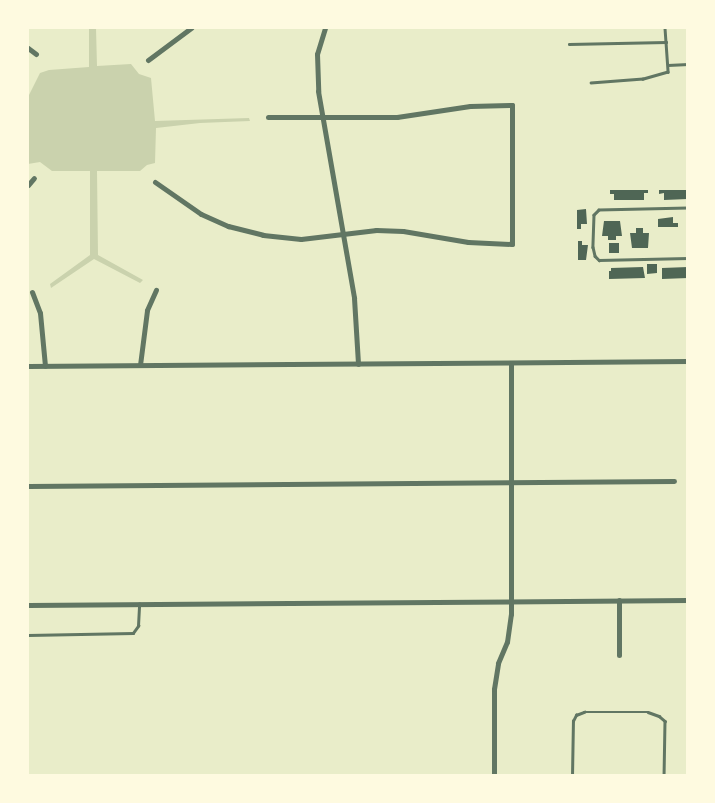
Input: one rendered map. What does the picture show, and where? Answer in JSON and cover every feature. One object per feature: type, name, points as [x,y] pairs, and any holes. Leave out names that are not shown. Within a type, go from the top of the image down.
[{"type":"street","points":[[148,60],[192,28]]},
{"type":"street","points":[[325,28],[317,54],[316,69],[354,298],[358,364]]},
{"type":"street","points":[[28,48],[36,54]]},
{"type":"street","points":[[155,182],[200,214],[228,226],[263,236],[301,239],[376,230],[403,231],[468,242],[512,244],[512,105],[470,106],[397,117],[268,117]]},
{"type":"street","points":[[28,184],[34,178]]},
{"type":"street","points":[[140,366],[147,310],[156,290]]},
{"type":"street","points":[[32,292],[40,313],[45,366]]},
{"type":"street","points":[[28,366],[688,361]]},
{"type":"street","points":[[494,776],[494,689],[498,663],[507,642],[511,601],[510,363]]},
{"type":"street","points":[[28,486],[674,480]]},
{"type":"street","points":[[619,600],[619,655]]},
{"type":"street","points":[[28,605],[688,600]]},
{"type":"lane","points":[[591,83],[644,79],[668,72],[665,28]]},
{"type":"lane","points":[[569,44],[666,42]]},
{"type":"lane","points":[[668,65],[688,64]]},
{"type":"lane","points":[[688,208],[599,210],[594,215],[593,247],[595,256],[599,260],[688,258]]},
{"type":"lane","points":[[28,635],[132,633],[138,626],[139,604]]},
{"type":"lane","points":[[572,776],[573,721],[576,714],[584,712],[648,712],[659,716],[665,721],[664,776]]},
{"type":"green space","points":[[89,28],[96,28],[97,66],[131,64],[139,74],[151,78],[155,121],[249,118],[250,121],[200,123],[156,128],[155,163],[147,165],[140,171],[97,171],[98,255],[143,280],[140,283],[94,259],[51,288],[50,284],[90,255],[90,171],[52,171],[40,162],[28,164],[28,97],[40,73],[49,70],[89,67]]},
{"type":"building","points":[[610,190],[648,190],[648,193],[644,193],[644,200],[614,200],[614,194],[610,194]]},
{"type":"building","points":[[659,190],[688,190],[688,199],[664,200],[664,193],[659,194]]},
{"type":"building","points":[[586,209],[587,224],[581,224],[581,229],[577,229],[577,210]]},
{"type":"building","points":[[673,217],[673,223],[678,223],[678,227],[658,227],[658,219]]},
{"type":"building","points":[[604,221],[620,221],[622,236],[616,236],[616,240],[608,240],[608,236],[602,236]]},
{"type":"building","points":[[636,228],[643,228],[643,233],[649,233],[648,248],[632,248],[630,233],[636,233]]},
{"type":"building","points":[[578,241],[582,241],[582,245],[588,245],[586,260],[578,260]]},
{"type":"building","points":[[609,243],[619,243],[619,253],[609,253]]},
{"type":"building","points":[[647,264],[657,264],[657,273],[647,274]]},
{"type":"building","points":[[643,267],[645,278],[609,279],[611,268]]},
{"type":"building","points":[[688,267],[688,278],[662,279],[662,268]]}]
